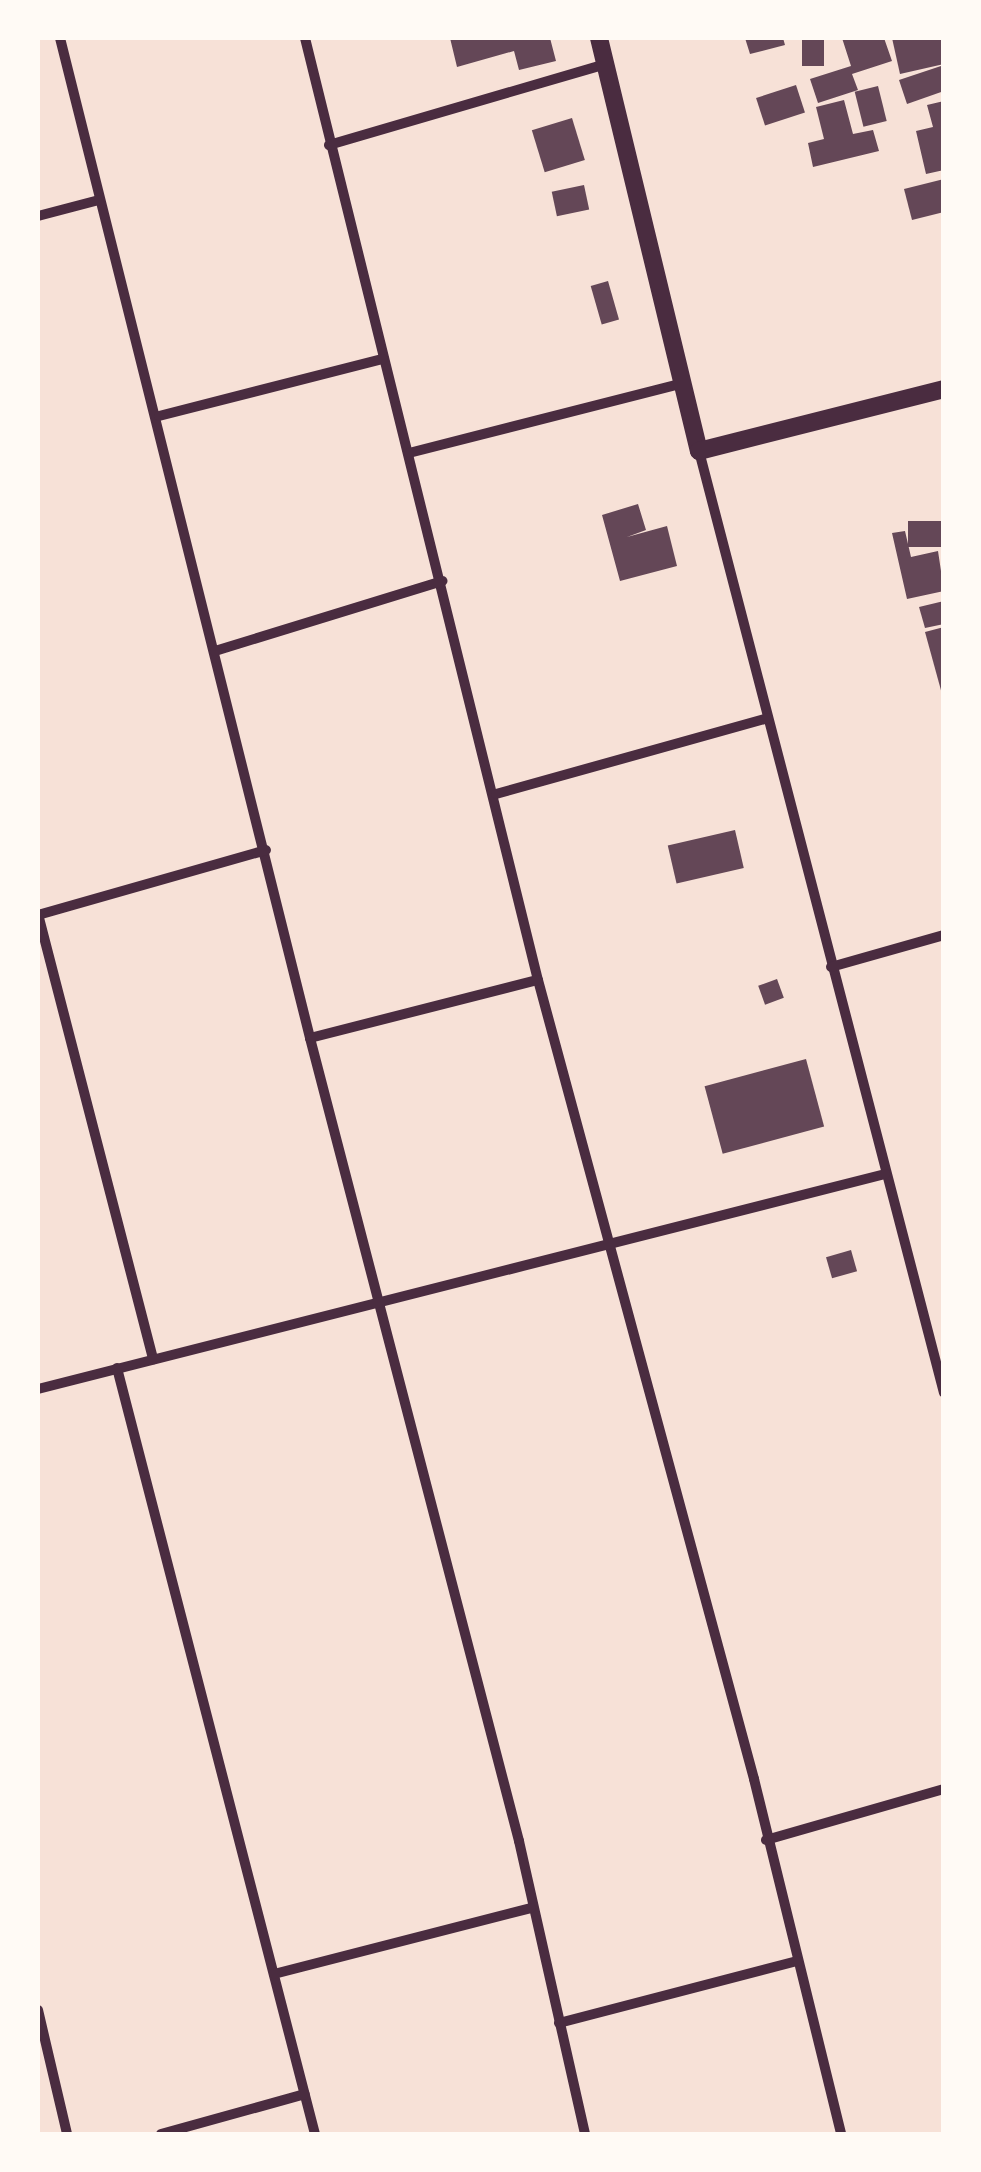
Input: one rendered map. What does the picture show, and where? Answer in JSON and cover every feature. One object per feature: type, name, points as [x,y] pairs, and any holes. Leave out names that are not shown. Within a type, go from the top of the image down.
[{"type":"street","points":[[60,38],[158,416],[310,1038],[381,1300],[586,2134]]},
{"type":"street","points":[[305,38],[496,794],[538,980],[612,1241],[841,2134]]},
{"type":"street","points":[[599,38],[699,451],[944,1393]]},
{"type":"street","points":[[330,145],[606,64]]},
{"type":"street","points":[[38,216],[99,200]]},
{"type":"street","points":[[158,416],[384,358]]},
{"type":"street","points":[[410,454],[683,383]]},
{"type":"street","points":[[699,451],[944,389]]},
{"type":"street","points":[[215,651],[442,581]]},
{"type":"street","points":[[496,794],[768,718]]},
{"type":"street","points":[[152,1359],[38,914],[266,850]]},
{"type":"street","points":[[831,967],[944,935]]},
{"type":"street","points":[[310,1038],[538,980]]},
{"type":"street","points":[[38,1388],[886,1174]]},
{"type":"street","points":[[117,1368],[315,2134]]},
{"type":"street","points":[[766,1840],[944,1789]]},
{"type":"street","points":[[274,1974],[532,1908]]},
{"type":"street","points":[[559,2024],[797,1961]]},
{"type":"street","points":[[38,2010],[67,2134]]},
{"type":"street","points":[[161,2134],[304,2094]]},
{"type":"building","points":[[450,38],[550,38],[556,61],[519,70],[514,51],[457,67]]},
{"type":"building","points":[[745,38],[783,38],[785,45],[750,54]]},
{"type":"building","points":[[802,38],[824,38],[824,66],[802,66]]},
{"type":"building","points":[[842,38],[884,38],[892,61],[852,74],[858,90],[818,103],[810,79],[851,66]]},
{"type":"building","points":[[892,38],[944,38],[944,64],[900,74]]},
{"type":"building","points":[[944,65],[944,91],[907,104],[899,80]]},
{"type":"building","points":[[796,85],[805,113],[765,126],[756,98]]},
{"type":"building","points":[[878,86],[887,121],[863,127],[855,92]]},
{"type":"building","points":[[844,100],[853,134],[873,130],[879,151],[813,167],[808,143],[824,139],[816,107]]},
{"type":"building","points":[[944,101],[944,170],[926,174],[916,131],[933,127],[927,105]]},
{"type":"building","points":[[572,118],[585,160],[545,172],[532,130]]},
{"type":"building","points":[[944,179],[944,212],[912,220],[904,189]]},
{"type":"building","points":[[584,185],[589,209],[557,216],[552,192]]},
{"type":"building","points":[[608,281],[619,319],[602,324],[591,286]]},
{"type":"building","points":[[638,504],[646,530],[627,537],[667,526],[677,566],[620,581],[602,515]]},
{"type":"building","points":[[908,521],[944,521],[944,547],[908,547]]},
{"type":"building","points":[[905,531],[911,557],[938,551],[944,591],[907,599],[892,533]]},
{"type":"building","points":[[944,601],[944,624],[925,628],[919,607]]},
{"type":"building","points":[[944,627],[944,694],[942,694],[925,632]]},
{"type":"building","points":[[735,830],[744,868],[677,884],[668,846]]},
{"type":"building","points":[[777,979],[784,998],[765,1005],[758,986]]},
{"type":"building","points":[[806,1059],[824,1127],[723,1154],[705,1086]]},
{"type":"building","points":[[851,1250],[857,1271],[832,1278],[826,1257]]}]
